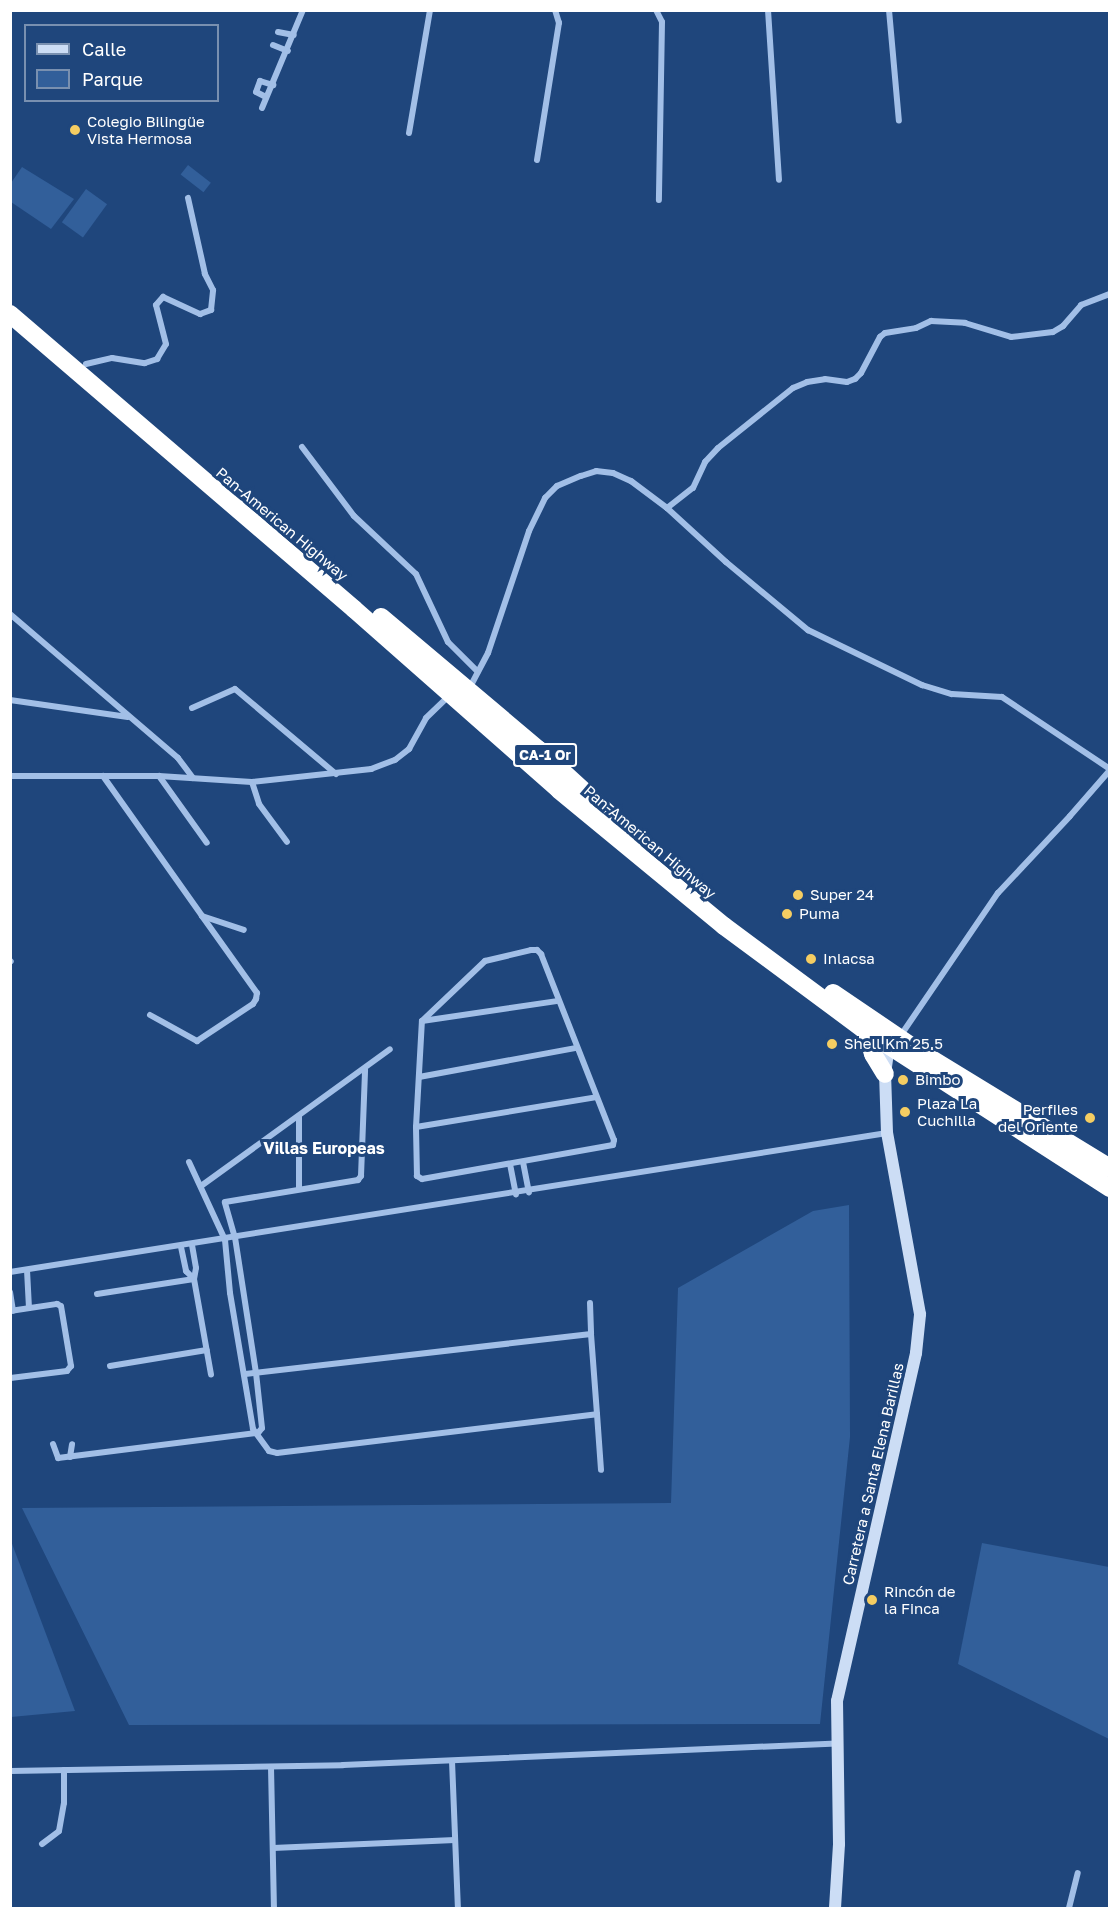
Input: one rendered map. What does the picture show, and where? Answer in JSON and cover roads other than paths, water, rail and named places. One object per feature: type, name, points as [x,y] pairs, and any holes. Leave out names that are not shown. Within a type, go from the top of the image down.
[{"type":"highway","name":"Pan-American Highway","points":[[10,301],[317,565],[544,754],[626,831],[895,1046],[1048,1150],[1110,1188]]},
{"type":"highway","name":"Pan-American Highway","points":[[10,314],[476,718],[680,891],[866,1031],[1003,1105],[1110,1169]]},
{"type":"highway","points":[[476,718],[497,729],[539,765],[544,754]]},
{"type":"highway","points":[[866,1031],[873,1054],[885,1071]]},
{"type":"highway","points":[[885,1071],[895,1046]]},
{"type":"highway","points":[[1048,1150],[1064,1154],[1104,1177],[1107,1177],[1110,1169]]},
{"type":"main road","name":"Carretera a Santa Elena Barillas","points":[[835,1908],[839,1844],[837,1701],[843,1665],[916,1353],[920,1314],[887,1133],[885,1071]]},
{"type":"street","points":[[262,108],[288,51],[303,10]]},
{"type":"street","points":[[409,133],[430,10]]},
{"type":"street","points":[[537,160],[559,22],[555,10]]},
{"type":"street","points":[[656,10],[662,22],[658,200]]},
{"type":"street","points":[[768,10],[779,180]]},
{"type":"street","points":[[889,10],[899,121]]},
{"type":"street","points":[[278,32],[294,36]]},
{"type":"street","points":[[273,45],[288,51]]},
{"type":"street","points":[[266,97],[256,92],[260,81],[273,85]]},
{"type":"street","points":[[86,364],[112,358],[145,363],[157,359],[166,344],[156,304],[163,297],[200,314],[211,310],[213,290],[205,274],[188,198]]},
{"type":"street","points":[[667,508],[693,488],[705,462],[718,448],[793,388],[807,382],[825,380],[847,382],[855,379],[885,333],[916,328],[931,321],[965,323],[1011,337],[1053,332],[1063,326],[1081,305],[1110,294]]},
{"type":"street","points":[[303,447],[354,516],[416,574],[448,642],[478,672]]},
{"type":"street","points":[[469,690],[488,653],[529,531],[545,498],[556,486],[596,471],[613,473],[630,481],[667,508],[726,562],[808,630],[922,685],[952,694],[1002,697],[1110,769],[1070,816],[998,893],[895,1046]]},
{"type":"street","points":[[10,614],[178,758],[193,778]]},
{"type":"street","points":[[192,708],[234,689],[336,774]]},
{"type":"street","points":[[10,776],[159,776],[252,782],[371,769],[395,760],[410,749],[426,718],[450,694]]},
{"type":"street","points":[[10,700],[129,717]]},
{"type":"street","points":[[103,776],[257,993],[253,1004],[197,1041],[150,1015]]},
{"type":"street","points":[[159,776],[207,843]]},
{"type":"street","points":[[252,782],[259,804],[287,842]]},
{"type":"street","points":[[202,916],[244,930]]},
{"type":"street","points":[[537,950],[541,954],[557,1001],[614,1140],[613,1145],[422,1179],[417,1176],[415,1170],[416,1127],[422,1022],[485,961],[537,950]]},
{"type":"street","points":[[422,1022],[557,1001]]},
{"type":"street","points":[[419,1077],[576,1048]]},
{"type":"street","points":[[201,1186],[365,1070],[390,1049]]},
{"type":"street","points":[[53,1444],[58,1458],[258,1433],[262,1428],[256,1373],[235,1238],[225,1206],[228,1200],[353,1183],[360,1178],[365,1070]]},
{"type":"street","points":[[416,1127],[597,1097]]},
{"type":"street","points":[[299,1116],[299,1189]]},
{"type":"street","points":[[10,1272],[529,1192],[887,1133]]},
{"type":"street","points":[[189,1162],[225,1240],[230,1293],[253,1430],[258,1433],[266,1449],[277,1453],[597,1414]]},
{"type":"street","points":[[523,1162],[529,1192]]},
{"type":"street","points":[[510,1164],[516,1194]]},
{"type":"street","points":[[215,1216],[227,1212]]},
{"type":"street","points":[[192,1245],[196,1268],[194,1279],[211,1374]]},
{"type":"street","points":[[181,1247],[186,1271],[194,1279]]},
{"type":"street","points":[[27,1270],[29,1308]]},
{"type":"street","points":[[97,1294],[194,1279]]},
{"type":"street","points":[[10,1292],[12,1311],[61,1306],[70,1367],[67,1371],[10,1378]]},
{"type":"street","points":[[590,1303],[601,1470]]},
{"type":"street","points":[[236,1320],[246,1317]]},
{"type":"street","points":[[245,1374],[591,1334]]},
{"type":"street","points":[[110,1366],[207,1350]]},
{"type":"street","points":[[70,1457],[72,1444]]},
{"type":"street","points":[[10,1771],[272,1767],[452,1761],[837,1743]]},
{"type":"street","points":[[452,1761],[458,1908]]},
{"type":"street","points":[[272,1767],[274,1908]]},
{"type":"street","points":[[42,1844],[59,1831],[64,1803],[64,1770]]},
{"type":"street","points":[[273,1848],[455,1840]]},
{"type":"street","points":[[1069,1908],[1078,1873]]},
{"type":"place","name":"Colegio Bilingüe Vista Hermosa","points":[[75,130]]},
{"type":"place","name":"Super 24","points":[[798,895]]},
{"type":"place","name":"Puma","points":[[787,914]]},
{"type":"place","name":"Inlacsa","points":[[811,959]]},
{"type":"place","name":"Shell Km 25.5","points":[[832,1044]]},
{"type":"place","name":"Bimbo","points":[[903,1080]]},
{"type":"place","name":"Plaza La Cuchilla","points":[[905,1112]]},
{"type":"place","name":"Perfiles del Oriente","points":[[1090,1118]]},
{"type":"place","name":"Rincón de la Finca","points":[[872,1600]]},
{"type":"district","name":"Villas Europeas","points":[[324,1148]]}]
